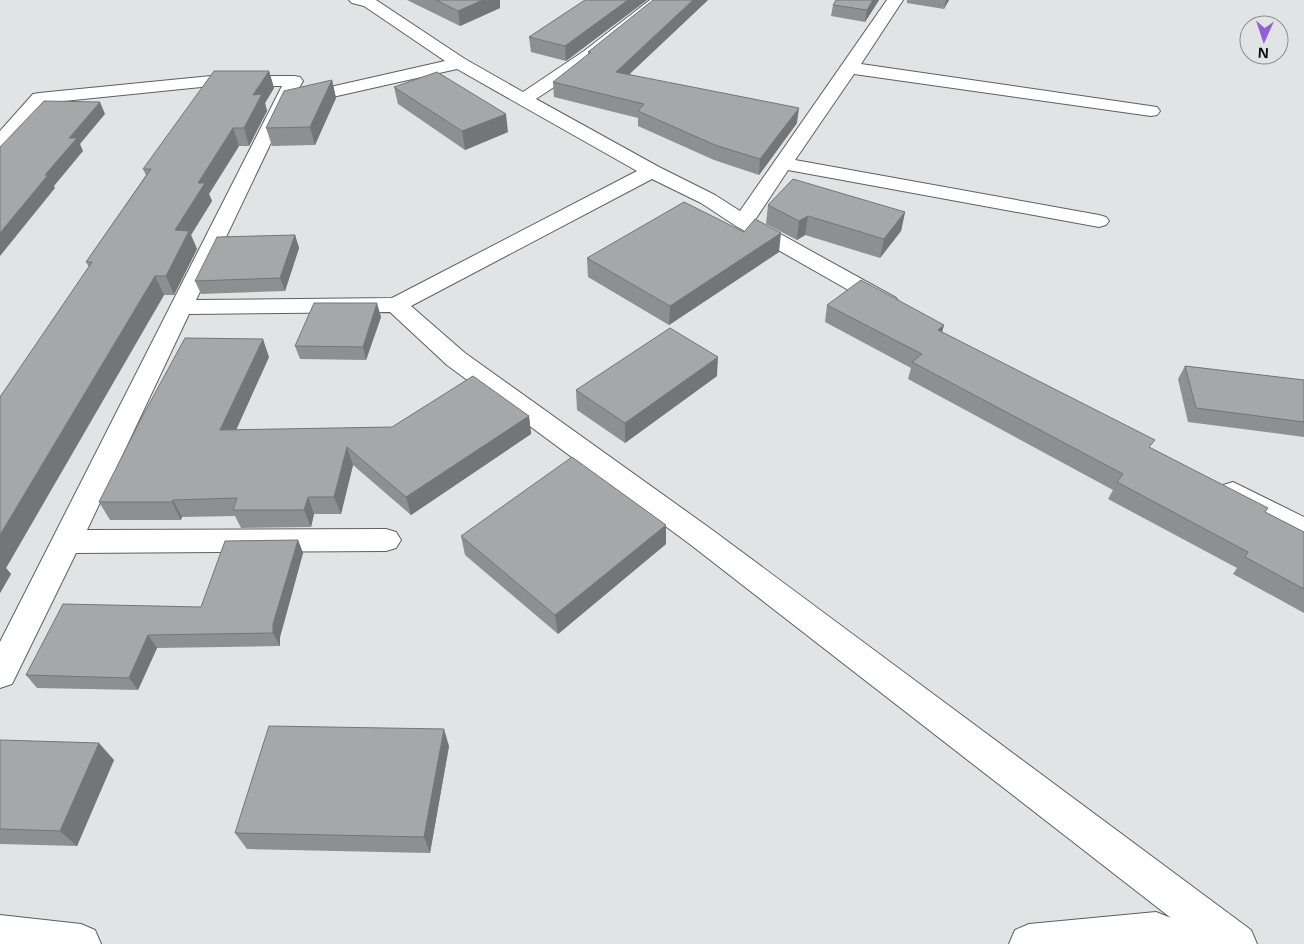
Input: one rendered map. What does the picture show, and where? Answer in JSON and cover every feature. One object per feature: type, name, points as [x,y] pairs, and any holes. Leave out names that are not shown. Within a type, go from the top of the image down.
[{"type":"street","points":[[524,99],[590,55],[659,0]]},
{"type":"street","points":[[743,222],[782,163],[851,68],[895,0]]},
{"type":"street","points":[[365,1],[459,63],[652,171],[708,199],[743,222],[908,313]]},
{"type":"street","points":[[281,103],[459,63]]},
{"type":"street","points":[[851,68],[1151,111]]},
{"type":"street","points":[[0,142],[38,98],[211,81],[294,81],[281,103],[67,542],[0,674]]},
{"type":"street","points":[[782,163],[1099,221]]},
{"type":"street","points":[[181,307],[396,305],[652,171]]},
{"type":"street","points":[[396,305],[456,359],[701,537],[1237,944]]},
{"type":"street","points":[[1219,484],[1304,530]]},
{"type":"street","points":[[67,542],[386,540]]},
{"type":"street","points":[[1029,944],[1156,932],[1187,944]]},
{"type":"street","points":[[0,935],[80,944]]},
{"type":"building","points":[[436,0],[483,0],[458,11]]},
{"type":"building","points":[[585,0],[628,0],[565,46],[529,37]]},
{"type":"building","points":[[653,0],[693,0],[616,72],[799,108],[760,159],[715,145],[638,111],[644,104],[553,82]]},
{"type":"building","points":[[836,0],[873,0],[867,10],[833,5]]},
{"type":"building","points":[[214,71],[269,71],[253,95],[262,94],[244,128],[233,128],[198,183],[205,183],[175,230],[189,231],[166,276],[155,276],[0,535],[0,397],[92,262],[86,262],[151,169],[143,169]]},
{"type":"building","points":[[437,72],[506,114],[462,131],[394,87]]},
{"type":"building","points":[[332,80],[310,127],[266,128],[284,91]]},
{"type":"building","points":[[44,101],[100,102],[69,138],[77,138],[45,175],[48,175],[0,233],[0,147]]},
{"type":"building","points":[[793,179],[905,212],[884,239],[808,216],[799,221],[768,205]]},
{"type":"building","points":[[684,202],[744,232],[755,219],[781,233],[670,306],[587,258]]},
{"type":"building","points":[[295,235],[280,278],[195,281],[217,237]]},
{"type":"building","points":[[861,280],[944,325],[938,330],[1155,440],[1149,447],[1268,508],[1265,512],[1304,532],[1304,589],[1245,557],[1248,552],[1117,482],[1123,474],[912,362],[922,354],[827,305]]},
{"type":"building","points":[[314,303],[377,303],[363,347],[295,346]]},
{"type":"building","points":[[670,328],[718,357],[625,423],[576,390]]},
{"type":"building","points":[[185,338],[263,339],[220,430],[392,427],[473,376],[529,416],[406,497],[347,447],[334,497],[308,497],[304,510],[233,510],[237,498],[173,500],[172,502],[99,502]]},
{"type":"building","points":[[1185,366],[1304,380],[1304,422],[1196,408]]},
{"type":"building","points":[[572,457],[666,525],[555,615],[461,536]]},
{"type":"building","points":[[298,540],[273,624],[273,633],[148,635],[129,678],[26,675],[63,604],[201,607],[225,541]]},
{"type":"building","points":[[269,726],[444,729],[424,837],[235,833]]},
{"type":"building","points":[[0,740],[99,743],[60,831],[0,829]]}]
